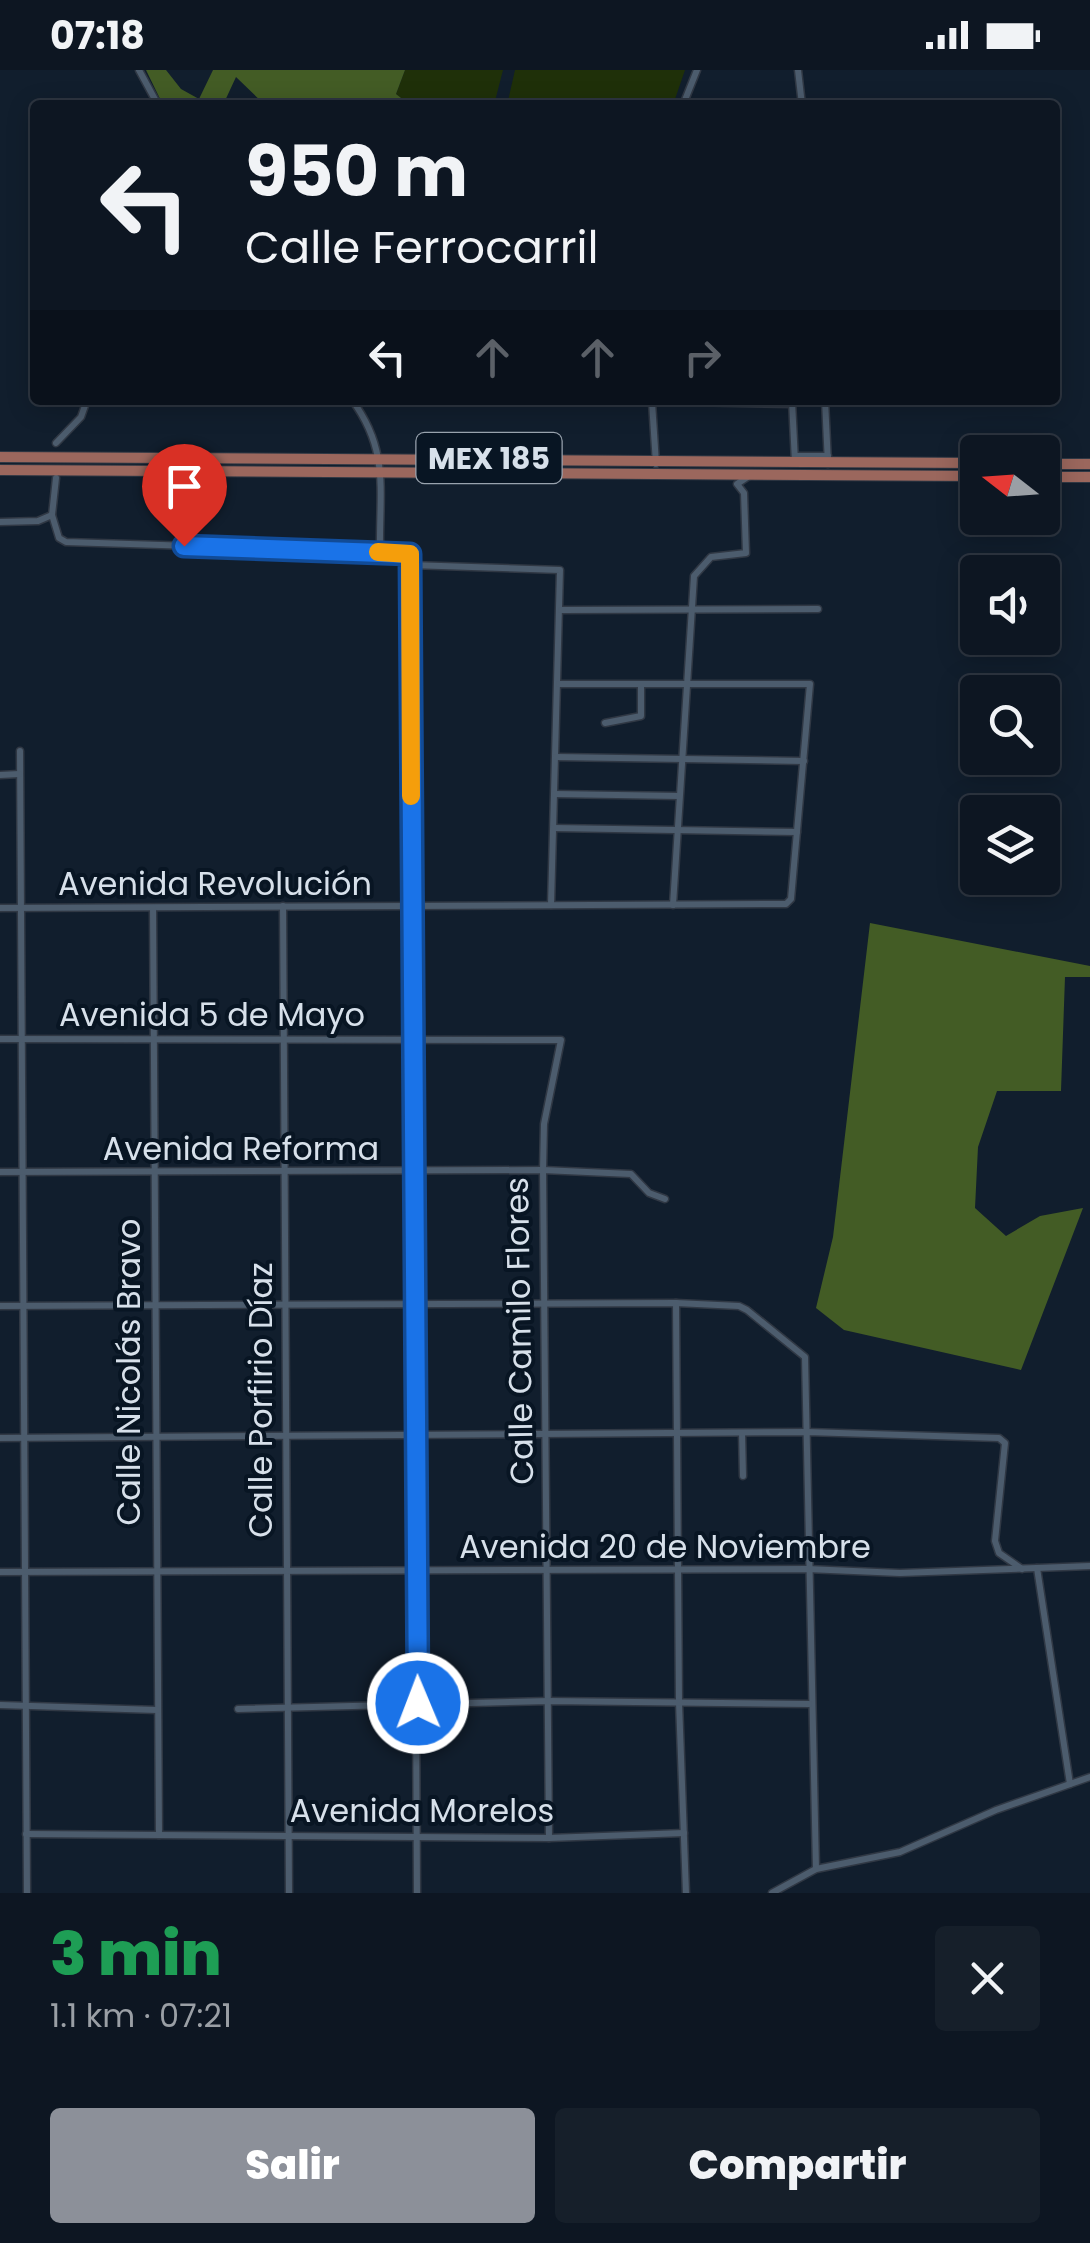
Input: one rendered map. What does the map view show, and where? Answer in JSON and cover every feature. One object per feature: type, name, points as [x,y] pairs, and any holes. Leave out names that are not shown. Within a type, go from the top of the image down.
[{"type":"main road","name":"MEX 185","points":[[0,458],[960,463]]},
{"type":"main road","points":[[307,472],[368,467],[380,458]]},
{"type":"main road","points":[[380,473],[394,465],[465,458]]},
{"type":"main road","points":[[749,476],[766,470],[806,470],[828,459]]},
{"type":"main road","points":[[1060,464],[1090,464]]},
{"type":"main road","name":"MEX 185","points":[[0,470],[960,476]]},
{"type":"main road","points":[[1060,477],[1090,477]]},
{"type":"street","points":[[139,70],[155,100]]},
{"type":"street","points":[[685,100],[697,70]]},
{"type":"street","points":[[798,70],[801,100]]},
{"type":"street","points":[[56,442],[82,416],[85,405]]},
{"type":"street","points":[[355,405],[376,437],[380,458],[380,552]]},
{"type":"street","points":[[652,405],[657,475]]},
{"type":"street","points":[[792,405],[795,459]]},
{"type":"street","points":[[824,405],[828,476]]},
{"type":"street","points":[[673,905],[690,611],[700,565],[711,557],[746,553],[744,493],[736,484],[749,476]]},
{"type":"street","points":[[56,478],[52,515],[59,538],[66,542],[410,553],[417,1893]]},
{"type":"street","points":[[0,522],[38,521],[52,515]]},
{"type":"street","points":[[410,564],[560,570],[551,906]]},
{"type":"street","points":[[561,610],[818,609]]},
{"type":"street","points":[[554,828],[797,832],[810,684],[559,684]]},
{"type":"street","points":[[606,723],[641,716],[641,685]]},
{"type":"street","points":[[20,752],[27,1893]]},
{"type":"street","points":[[556,757],[804,761]]},
{"type":"street","points":[[0,775],[19,774]]},
{"type":"street","points":[[555,794],[679,796]]},
{"type":"street","name":"Avenida Revolución","points":[[0,908],[786,904],[790,899],[797,832]]},
{"type":"street","name":"Calle Porfirio Díaz","points":[[283,906],[288,1893]]},
{"type":"street","name":"Calle Nicolás Bravo","points":[[153,908],[157,1304],[154,1569],[159,1835]]},
{"type":"street","name":"Avenida 5 de Mayo","points":[[0,1038],[562,1040],[544,1124]]},
{"type":"street","name":"Calle Camilo Flores","points":[[544,1124],[549,1838]]},
{"type":"street","name":"Avenida Reforma","points":[[0,1172],[542,1170],[630,1174],[649,1193],[665,1199]]},
{"type":"street","points":[[676,1303],[679,1702],[686,1893]]},
{"type":"street","points":[[0,1306],[739,1306],[805,1357],[806,1569],[816,1868]]},
{"type":"street","points":[[0,1438],[545,1437],[806,1432],[1000,1438],[1004,1443],[995,1540],[999,1553],[1022,1569]]},
{"type":"street","points":[[742,1433],[743,1476]]},
{"type":"street","name":"Avenida 20 de Noviembre","points":[[0,1572],[806,1569],[900,1573],[1090,1566]]},
{"type":"street","points":[[1037,1568],[1070,1784]]},
{"type":"street","points":[[238,1709],[549,1701],[809,1704]]},
{"type":"street","points":[[0,1704],[158,1710]]},
{"type":"street","points":[[772,1893],[816,1868],[900,1852],[996,1810],[1090,1777]]},
{"type":"street","name":"Avenida Morelos","points":[[26,1834],[549,1838],[684,1832]]},
{"type":"green space","points":[[146,70],[166,70],[181,89],[199,99],[213,70],[405,70],[396,94],[404,100],[260,100],[236,77],[225,100],[161,100]]},
{"type":"green space","points":[[405,70],[503,70],[495,100],[404,100],[396,94]]},
{"type":"green space","points":[[515,70],[685,70],[675,100],[508,100]]},
{"type":"green space","points":[[870,923],[1090,966],[1090,977],[1065,977],[1061,1091],[997,1091],[978,1147],[975,1208],[1006,1236],[1040,1216],[1083,1208],[1021,1370],[844,1330],[816,1308],[833,1237]]},
{"type":"slow traffic","points":[[378,552],[410,553],[411,796]]},
{"type":"route","points":[[184,546],[410,553],[418,1703]]}]
